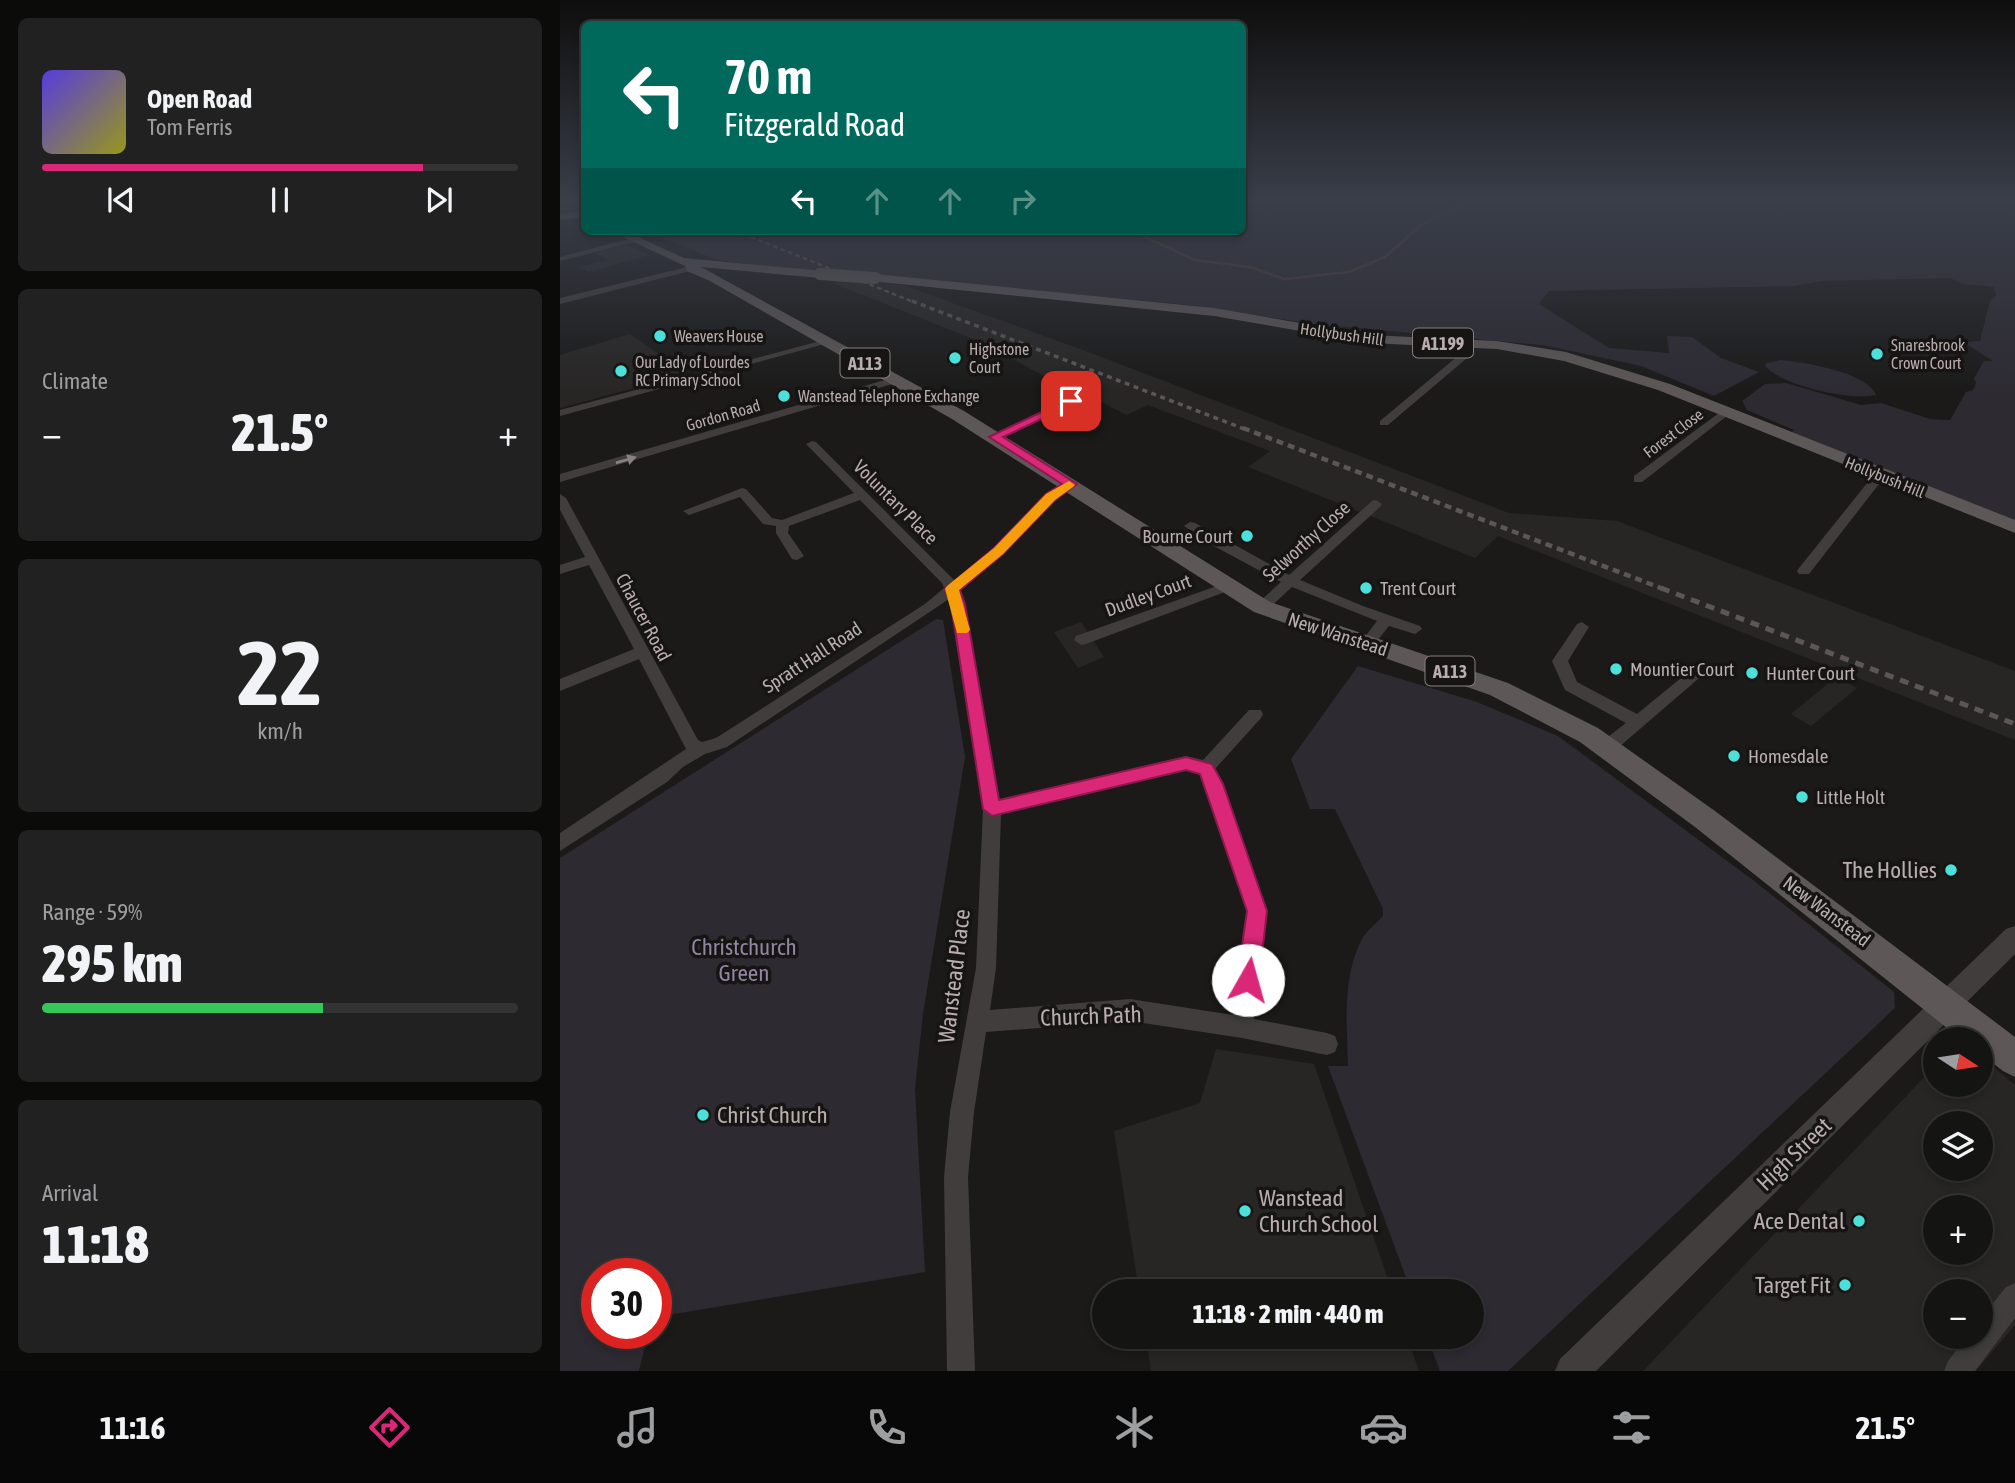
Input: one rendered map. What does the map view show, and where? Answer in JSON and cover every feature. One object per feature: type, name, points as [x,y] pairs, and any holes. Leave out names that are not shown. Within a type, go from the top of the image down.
[{"type":"main road","name":"New Wanstead","points":[[697,266],[994,437],[1262,607],[1499,689],[1564,721],[1705,819],[1948,1004]]},
{"type":"main road","name":"Hollybush Hill","points":[[729,266],[766,269]]},
{"type":"main road","name":"Hollybush Hill","points":[[729,266],[1218,312],[1369,340],[1531,349],[1643,379],[2015,527]]},
{"type":"main road","name":"A113","points":[[1948,1004],[2015,1059]]},
{"type":"street","points":[[560,302],[683,266]]},
{"type":"street","points":[[560,413],[827,342]]},
{"type":"street","points":[[1384,423],[1464,356],[1467,344]]},
{"type":"street","name":"Gordon Road","points":[[560,478],[895,380]]},
{"type":"street","points":[[994,437],[1071,401]]},
{"type":"street","name":"Forest Close","points":[[1638,479],[1727,412]]},
{"type":"street","name":"Voluntary Place","points":[[812,444],[948,581],[952,589]]},
{"type":"street","points":[[1804,571],[1880,475]]},
{"type":"street","name":"Spratt Hall Road","points":[[560,843],[661,777],[667,769],[700,749],[721,743],[930,607],[999,551],[1051,497],[1070,484]]},
{"type":"street","points":[[689,511],[742,492],[768,522],[783,524],[862,495]]},
{"type":"street","name":"Chaucer Road","points":[[560,498],[692,744],[700,749]]},
{"type":"street","name":"Selworthy Close","points":[[1262,607],[1376,504]]},
{"type":"street","points":[[783,524],[782,533],[797,556]]},
{"type":"street","points":[[1190,526],[1224,548],[1386,620],[1415,629]]},
{"type":"street","points":[[560,570],[592,559]]},
{"type":"street","name":"Dudley Court","points":[[1081,640],[1228,586]]},
{"type":"street","name":"Wanstead Place","points":[[952,589],[958,604],[992,809],[988,937],[978,1022],[962,1112],[956,1177],[961,1371]]},
{"type":"street","points":[[1368,642],[1386,620]]},
{"type":"street","points":[[1582,627],[1560,661],[1571,686],[1638,722]]},
{"type":"street","points":[[560,685],[641,652]]},
{"type":"street","points":[[1606,748],[1697,673]]},
{"type":"street","points":[[1206,768],[1255,714]]},
{"type":"street","points":[[992,809],[1186,763],[1206,768],[1214,784],[1257,911],[1242,1027]]},
{"type":"street","name":"High Street","points":[[1572,1371],[2015,937]]},
{"type":"street","name":"Church Path","points":[[978,1022],[1130,1010],[1242,1027],[1327,1044]]},
{"type":"street","points":[[1958,1371],[2015,1296]]},
{"type":"shaded area","points":[[583,266],[610,266],[588,272],[579,267]]},
{"type":"shaded area","points":[[789,266],[848,266],[886,283],[903,285],[1091,353],[1509,513],[1617,521],[2015,671],[2015,740],[1498,536],[1475,558],[1248,467],[1270,451],[1148,405],[1127,415],[1087,395],[1084,397],[1003,354],[1006,352],[835,284],[839,279]]},
{"type":"shaded area","name":"Our Lady of Lourdes RC Primary School","points":[[630,334],[688,374],[560,408],[560,355]]},
{"type":"shaded area","points":[[1081,622],[1104,657],[1078,668],[1054,632]]},
{"type":"shaded area","points":[[1836,677],[1857,688],[1811,726],[1791,714]]},
{"type":"shaded area","name":"Wanstead Church School","points":[[1216,1049],[1314,1064],[1388,1279],[1137,1279],[1114,1131],[1200,1103]]},
{"type":"shaded area","points":[[1993,1067],[2015,1085],[2015,1325],[1976,1371],[1643,1371],[1923,1079],[1923,1097],[1993,1097]]},
{"type":"shaded area","points":[[1148,1349],[1411,1349],[1419,1371],[1151,1371]]},
{"type":"green space","points":[[766,266],[2015,266],[2015,521],[1792,432],[1794,430],[1747,410],[1742,401],[1765,384],[1786,383],[1861,405],[1881,403],[1930,419],[1950,420],[1966,392],[1973,390],[1976,383],[1974,378],[1984,361],[1993,361],[1963,342],[1980,341],[1990,301],[1996,295],[1994,287],[1963,284],[1950,278],[1821,281],[1795,286],[1549,291],[1539,304],[1609,348],[1669,353],[1667,336],[1692,337],[1721,358],[1759,372],[1714,396],[1641,366],[1543,345],[1314,324],[1190,305]]},
{"type":"green space","points":[[1781,360],[1848,374],[1870,387],[1876,395],[1850,396],[1801,386],[1765,366],[1766,363]]},
{"type":"green space","name":"Christchurch Green","points":[[936,619],[943,620],[965,757],[923,1014],[915,1089],[925,1272],[672,1314],[672,1258],[581,1258],[581,1349],[644,1349],[639,1371],[560,1371],[560,858]]},
{"type":"green space","points":[[1358,666],[1477,702],[1558,736],[1753,880],[1894,992],[1895,1008],[1508,1371],[1440,1371],[1432,1349],[1484,1349],[1484,1279],[1407,1279],[1328,1066],[1348,1066],[1347,1002],[1351,971],[1361,941],[1383,916],[1383,909],[1335,809],[1310,809],[1291,759]]},
{"type":"waterway","points":[[1242,266],[1284,279],[1349,272],[1363,266]]},
{"type":"railway","points":[[823,266],[916,303]]},
{"type":"railway","points":[[912,301],[1247,430]]},
{"type":"railway","points":[[1243,428],[1666,590]]},
{"type":"railway","points":[[1661,588],[2015,724]]},
{"type":"slow traffic","points":[[962,630],[958,604],[952,589],[999,551],[1051,497],[1069,485]]},
{"type":"place","name":"Weavers House","points":[[660,336]]},
{"type":"place","name":"Snaresbrook Crown Court","points":[[1877,354]]},
{"type":"place","name":"Highstone Court","points":[[955,358]]},
{"type":"place","name":"Our Lady of Lourdes RC Primary School","points":[[621,371]]},
{"type":"place","name":"Wanstead Telephone Exchange","points":[[784,396]]},
{"type":"place","name":"Bourne Court","points":[[1247,536]]},
{"type":"place","name":"Trent Court","points":[[1366,588]]},
{"type":"place","name":"Mountier Court","points":[[1616,669]]},
{"type":"place","name":"Hunter Court","points":[[1752,673]]},
{"type":"place","name":"Homesdale","points":[[1734,756]]},
{"type":"place","name":"Little Holt","points":[[1802,797]]},
{"type":"place","name":"The Hollies","points":[[1951,870]]},
{"type":"place","name":"Christ Church","points":[[703,1115]]},
{"type":"place","name":"Wanstead Church School","points":[[1245,1211]]},
{"type":"place","name":"Ace Dental","points":[[1859,1221]]},
{"type":"place","name":"Target Fit","points":[[1845,1285]]},
{"type":"route","points":[[1071,401],[994,437],[1070,484],[1051,497],[999,551],[952,589],[958,604],[992,809],[1186,763],[1206,768],[1214,784],[1257,911],[1248,980]]}]
